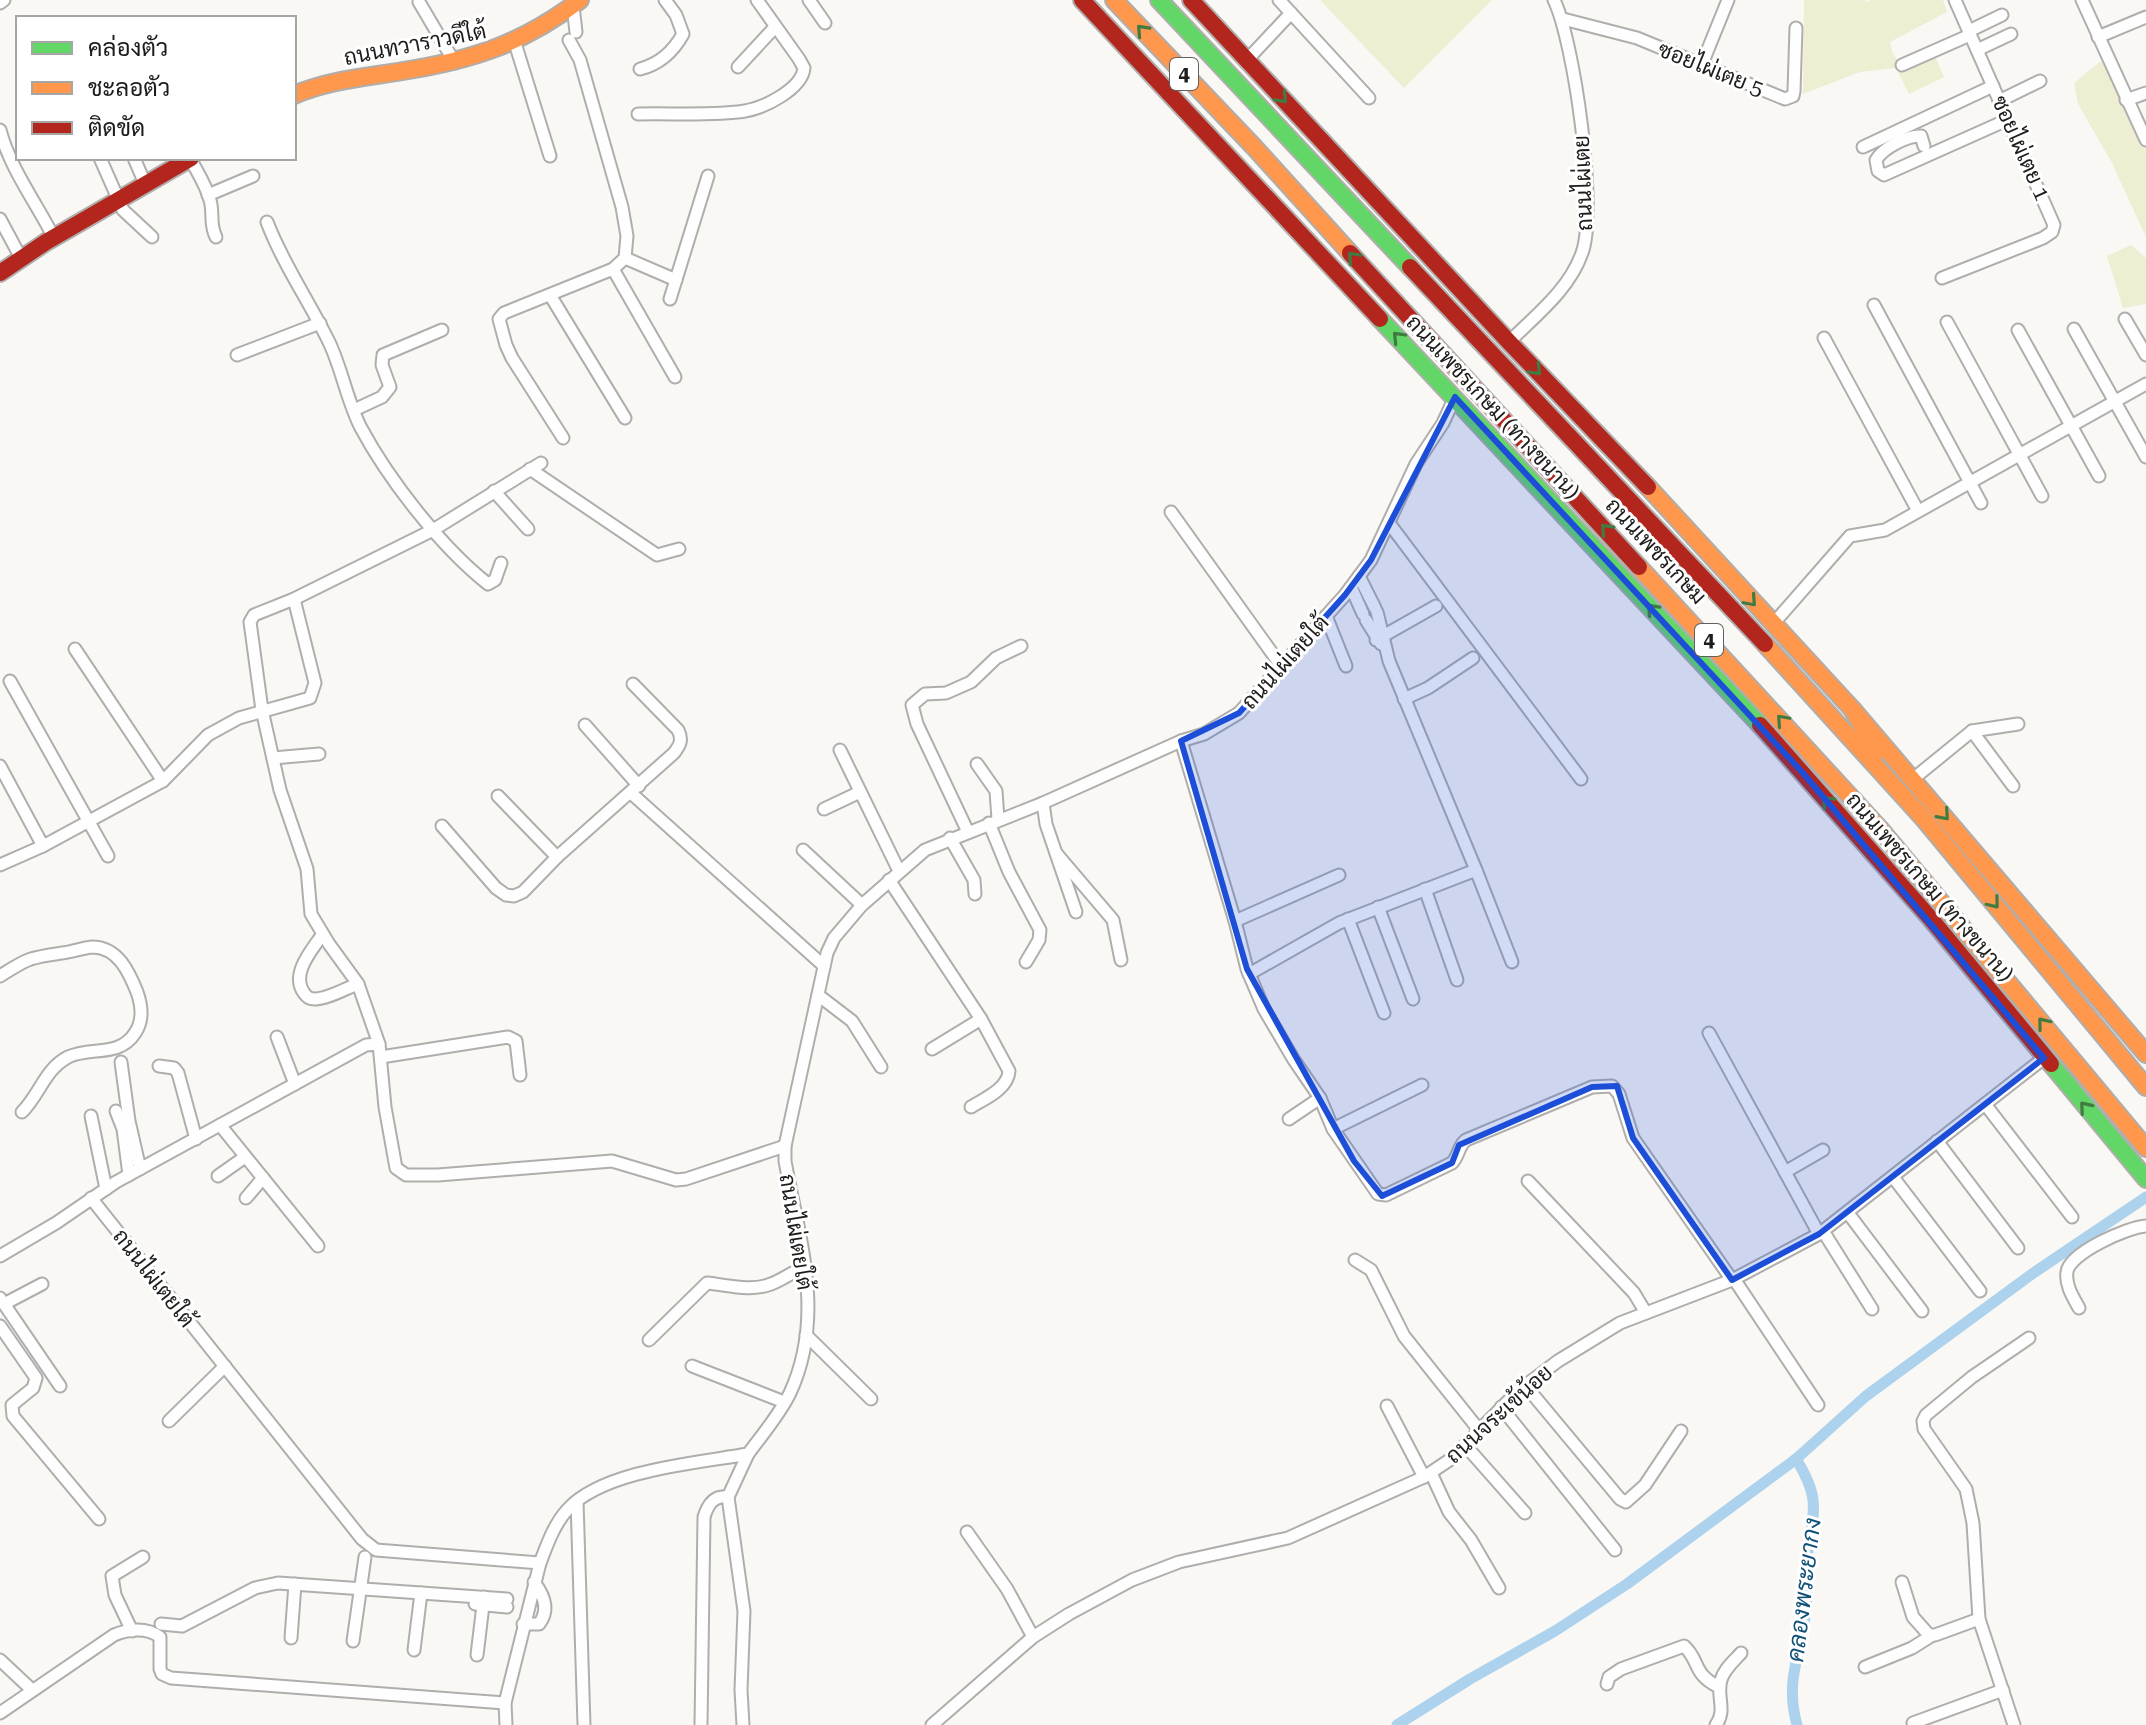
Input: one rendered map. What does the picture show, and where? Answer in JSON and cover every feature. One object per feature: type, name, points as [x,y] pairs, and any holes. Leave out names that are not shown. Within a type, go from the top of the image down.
[{"type":"main road","name":"ถนนเพชรเกษม (ทางขนาน)","points":[[1082,0],[1803,773],[1923,910],[2141,1173]]},
{"type":"main road","name":"ถนนเพชรเกษม","points":[[1114,0],[1254,147],[1456,371],[1614,537],[1880,829],[2146,1148]]},
{"type":"main road","name":"ถนนเพชรเกษม","points":[[1159,0],[1570,435],[1890,781],[2146,1087]]},
{"type":"main road","points":[[1201,3],[1247,60],[1509,342],[1621,457],[1853,710],[2146,1054]]},
{"type":"main road","name":"ถนนทวาราวดีใต้","points":[[296,94],[327,83],[481,57],[515,43],[571,7]]},
{"type":"main road","points":[[0,273],[53,236],[146,186],[187,160]]},
{"type":"main road","points":[[1853,710],[1890,781]]},
{"type":"street","points":[[640,69],[664,58],[683,34],[676,15],[665,0]]},
{"type":"street","points":[[638,114],[746,111],[774,99],[795,85],[804,68],[757,0]]},
{"type":"street","points":[[809,0],[825,23]]},
{"type":"street","points":[[1279,0],[1369,98]]},
{"type":"street","name":"ถนนไผ่เตย","points":[[1509,342],[1556,296],[1575,269],[1586,242],[1583,139],[1563,19],[1554,0]]},
{"type":"street","points":[[1702,64],[1728,0]]},
{"type":"street","name":"ซอยไผ่เตย 1","points":[[1942,278],[2052,232],[2053,219],[1955,0]]},
{"type":"street","points":[[2082,0],[2146,140]]},
{"type":"street","points":[[419,2],[455,63]]},
{"type":"street","points":[[563,438],[512,358],[499,319],[504,313],[613,269],[625,258],[627,236],[622,207],[572,36],[571,7]]},
{"type":"street","points":[[1247,60],[1291,13]]},
{"type":"street","points":[[1902,65],[2002,15]]},
{"type":"street","points":[[2098,37],[2146,17]]},
{"type":"street","name":"ซอยไผ่เตย 5","points":[[1563,19],[1637,38],[1789,98],[1794,91],[1796,28]]},
{"type":"street","points":[[738,67],[775,27]]},
{"type":"street","points":[[1977,50],[2011,34]]},
{"type":"street","points":[[515,43],[550,156]]},
{"type":"street","points":[[1999,101],[2040,81]]},
{"type":"street","points":[[1863,147],[1993,86]]},
{"type":"street","points":[[2126,100],[2146,93]]},
{"type":"street","points":[[1924,146],[1921,136],[1915,135],[1881,153],[1876,160],[1878,171],[1884,175],[2007,120]]},
{"type":"street","points":[[0,130],[12,163],[53,236]]},
{"type":"street","points":[[101,160],[126,214],[152,237]]},
{"type":"street","points":[[135,160],[146,186]]},
{"type":"street","points":[[191,160],[208,195],[210,223],[216,237]]},
{"type":"street","points":[[208,195],[253,176]]},
{"type":"street","points":[[670,299],[708,176]]},
{"type":"street","points":[[0,219],[21,258]]},
{"type":"street","points":[[267,222],[277,248],[320,323],[354,410],[375,452],[433,530],[488,584],[495,580],[501,563]]},
{"type":"street","points":[[625,258],[676,280]]},
{"type":"street","points":[[613,269],[675,377]]},
{"type":"street","points":[[550,295],[625,418]]},
{"type":"street","points":[[1874,305],[1981,503]]},
{"type":"street","points":[[2125,319],[2146,355]]},
{"type":"street","points":[[1947,322],[2042,496]]},
{"type":"street","points":[[237,355],[320,323]]},
{"type":"street","points":[[2074,329],[2146,457]]},
{"type":"street","points":[[354,410],[382,397],[390,387],[382,365],[383,355],[442,330]]},
{"type":"street","points":[[2018,330],[2099,476]]},
{"type":"street","points":[[1824,338],[1918,511]]},
{"type":"street","points":[[1773,624],[1850,536],[1885,530],[2146,384]]},
{"type":"street","name":"ถนนไผ่เตยใต้","points":[[728,1497],[748,1454],[790,1393],[806,1335],[806,1267],[785,1161],[785,1146],[824,966],[834,938],[862,905],[925,850],[1204,734],[1239,713],[1326,616],[1371,560],[1416,464],[1443,423],[1455,397]]},
{"type":"street","points":[[679,549],[657,555],[535,466],[433,530],[294,599],[254,615],[250,622],[262,710],[287,813],[307,869],[311,914],[322,935],[358,984],[379,1044],[390,1145],[396,1168],[406,1175],[438,1175],[612,1161],[676,1180],[785,1146]]},
{"type":"street","points":[[494,491],[528,529]]},
{"type":"street","points":[[1171,512],[1282,667]]},
{"type":"street","points":[[1389,523],[1581,779]]},
{"type":"street","points":[[1359,576],[1376,610],[1382,641],[1404,699],[1512,962]]},
{"type":"street","points":[[1351,587],[1364,617],[1382,641]]},
{"type":"street","points":[[0,865],[43,846],[163,781],[208,735],[239,718],[302,702],[313,693],[315,683],[294,599]]},
{"type":"street","points":[[1382,641],[1436,606]]},
{"type":"street","points":[[1326,616],[1346,666]]},
{"type":"street","points":[[968,832],[917,724],[912,705],[925,694],[946,693],[971,682],[996,658],[1021,646]]},
{"type":"street","points":[[75,649],[163,781]]},
{"type":"street","points":[[1404,699],[1428,688],[1473,658]]},
{"type":"street","points":[[10,681],[108,856]]},
{"type":"street","points":[[442,826],[496,888],[506,895],[523,892],[681,744],[681,736],[633,684]]},
{"type":"street","points":[[1913,779],[1972,731],[2018,724]]},
{"type":"street","points":[[585,725],[635,789],[824,966]]},
{"type":"street","points":[[1972,731],[2013,786]]},
{"type":"street","points":[[1181,741],[1249,974],[1264,1009],[1320,1098],[1333,1129],[1378,1194],[1382,1196],[1452,1163],[1459,1146],[1466,1140],[1592,1087],[1612,1086],[1619,1094],[1633,1138],[1818,1405]]},
{"type":"street","points":[[840,750],[899,871]]},
{"type":"street","points":[[273,758],[319,754]]},
{"type":"street","points":[[977,764],[996,791],[994,821],[1009,872],[1040,930],[1039,940],[1026,962]]},
{"type":"street","points":[[0,766],[43,846]]},
{"type":"street","points":[[824,809],[860,792]]},
{"type":"street","points":[[498,796],[557,857]]},
{"type":"street","points":[[1043,803],[1043,814],[1076,912]]},
{"type":"street","points":[[950,838],[974,880],[975,894]]},
{"type":"street","points":[[803,850],[862,905]]},
{"type":"street","points":[[1056,853],[1113,920],[1121,960]]},
{"type":"street","points":[[1249,974],[1348,919],[1476,870]]},
{"type":"street","points":[[1235,921],[1339,875]]},
{"type":"street","points":[[889,880],[981,1019],[1004,1060],[1009,1077],[997,1090],[971,1107]]},
{"type":"street","points":[[1425,889],[1457,980]]},
{"type":"street","points":[[1378,907],[1413,999]]},
{"type":"street","points":[[1348,919],[1384,1013]]},
{"type":"street","points":[[322,935],[302,967],[301,989],[309,998],[317,999],[358,984]]},
{"type":"street","points":[[0,976],[37,955],[93,947],[104,949],[122,961],[140,1000],[142,1014],[139,1026],[129,1041],[106,1051],[78,1053],[57,1064],[50,1069],[34,1100],[22,1112]]},
{"type":"street","points":[[818,995],[852,1021],[881,1067]]},
{"type":"street","points":[[932,1049],[981,1019]]},
{"type":"street","points":[[1709,1033],[1821,1233],[1872,1309]]},
{"type":"street","points":[[277,1037],[295,1084]]},
{"type":"street","points":[[381,1057],[513,1037],[520,1075]]},
{"type":"street","points":[[0,1256],[135,1172],[360,1048],[379,1044]]},
{"type":"street","name":"ถนนจระเข้น้อย","points":[[935,1724],[1033,1637],[1129,1581],[1163,1567],[1288,1538],[1428,1475],[1465,1445],[1525,1385],[1602,1332],[1733,1280],[1821,1233],[2044,1058]]},
{"type":"street","points":[[121,1062],[135,1172]]},
{"type":"street","points":[[159,1066],[174,1068],[178,1073],[196,1139]]},
{"type":"street","points":[[1333,1129],[1422,1085]]},
{"type":"street","points":[[1289,1119],[1320,1098]]},
{"type":"street","points":[[1985,1104],[2072,1217]]},
{"type":"street","points":[[116,1111],[135,1172]]},
{"type":"street","points":[[91,1116],[106,1189]]},
{"type":"street","points":[[220,1125],[318,1246]]},
{"type":"street","points":[[1937,1141],[2018,1248]]},
{"type":"street","points":[[1785,1172],[1823,1150]]},
{"type":"street","points":[[218,1176],[245,1157]]},
{"type":"street","points":[[1893,1177],[1980,1291]]},
{"type":"street","points":[[246,1198],[263,1178]]},
{"type":"street","points":[[1528,1181],[1634,1293],[1646,1313]]},
{"type":"street","name":"ถนนไผ่เตยใต้","points":[[91,1198],[362,1539],[376,1550],[540,1563]]},
{"type":"street","points":[[1848,1213],[1922,1311]]},
{"type":"street","points":[[2079,1308],[2067,1283],[2073,1259],[2132,1228],[2146,1226]]},
{"type":"street","points":[[1355,1260],[1371,1270],[1404,1336],[1479,1430]]},
{"type":"street","points":[[649,1340],[707,1283],[730,1288],[760,1286],[806,1267]]},
{"type":"street","points":[[42,1284],[2,1301],[60,1386]]},
{"type":"street","points":[[0,1326],[36,1378],[33,1388],[12,1405],[13,1416],[99,1519]]},
{"type":"street","points":[[806,1335],[871,1399]]},
{"type":"street","points":[[2014,1725],[1979,1619],[1973,1523],[1966,1489],[1924,1429],[1923,1421],[1926,1415],[1972,1377],[2029,1338]]},
{"type":"street","points":[[169,1421],[225,1366]]},
{"type":"street","points":[[692,1366],[784,1402]]},
{"type":"street","points":[[1525,1385],[1620,1499],[1626,1502],[1645,1485],[1681,1431]]},
{"type":"street","points":[[1387,1406],[1449,1512],[1471,1540],[1499,1588]]},
{"type":"street","points":[[1501,1407],[1615,1550]]},
{"type":"street","points":[[1465,1445],[1525,1513]]},
{"type":"street","points":[[506,1725],[505,1703],[534,1582],[560,1519],[577,1501],[631,1475],[748,1454]]},
{"type":"street","points":[[701,1725],[704,1517],[707,1506],[720,1496],[728,1497],[744,1611],[743,1725]]},
{"type":"street","points":[[577,1501],[584,1725]]},
{"type":"street","points":[[967,1532],[1007,1589],[1033,1637]]},
{"type":"street","points":[[132,1631],[115,1595],[112,1576],[143,1557]]},
{"type":"street","points":[[353,1641],[365,1557]]},
{"type":"street","points":[[523,1624],[539,1624],[545,1611],[542,1592],[534,1582]]},
{"type":"street","points":[[1902,1582],[1913,1617],[1931,1636]]},
{"type":"street","points":[[161,1624],[182,1626],[266,1584],[359,1588],[464,1598],[470,1603],[483,1601],[528,1605]]},
{"type":"street","points":[[291,1638],[295,1584]]},
{"type":"street","points":[[414,1650],[421,1593]]},
{"type":"street","points":[[477,1655],[483,1601]]},
{"type":"street","points":[[1865,1667],[1912,1648],[1931,1636],[1979,1619]]},
{"type":"street","points":[[0,1713],[114,1635],[132,1631],[151,1631],[159,1635],[160,1669],[162,1674],[171,1678],[505,1703]]},
{"type":"street","points":[[1607,1684],[1609,1677],[1621,1669],[1684,1646],[1703,1677],[1719,1687]]},
{"type":"street","points":[[1716,1725],[1722,1713],[1719,1687],[1726,1670],[1741,1653]]},
{"type":"street","points":[[0,1660],[32,1690]]},
{"type":"street","points":[[1913,1723],[2003,1690]]},
{"type":"highlighted area","points":[[1455,397],[1803,773],[2044,1058],[1819,1234],[1732,1280],[1633,1138],[1617,1086],[1592,1087],[1459,1145],[1452,1163],[1382,1196],[1354,1161],[1247,969],[1181,741],[1239,713],[1345,595],[1371,560]]},
{"type":"green space","points":[[1320,0],[1492,0],[1404,88]]},
{"type":"green space","points":[[1804,0],[1943,0],[1947,12],[1890,42],[1892,52],[1902,67],[1934,54],[1944,77],[1909,94],[1896,68],[1860,72],[1803,94]]},
{"type":"green space","points":[[2101,61],[2117,85],[2146,149],[2146,237],[2111,161],[2078,104],[2074,83]]},
{"type":"green space","points":[[2131,245],[2146,258],[2146,304],[2123,308],[2107,256]]},
{"type":"waterway","points":[[1397,1725],[1555,1631],[1627,1584],[1796,1459],[1866,1396],[2032,1274],[2146,1197]]},
{"type":"waterway","name":"คลองพระยากง","points":[[1796,1459],[1810,1486],[1814,1508],[1806,1565],[1806,1609],[1793,1679],[1793,1708],[1797,1725]]},
{"type":"traffic: fast","points":[[1159,0],[1410,267]]},
{"type":"traffic: fast","points":[[1380,319],[1760,725]]},
{"type":"traffic: fast","points":[[2051,1064],[2146,1179]]},
{"type":"traffic: slow","points":[[296,94],[334,82],[428,67],[497,48],[539,28],[580,0]]},
{"type":"traffic: slow","points":[[1114,0],[1350,253]]},
{"type":"traffic: slow","points":[[1648,487],[1853,710],[2146,1054]]},
{"type":"traffic: slow","points":[[1639,567],[1880,829],[2146,1148]]},
{"type":"traffic: slow","points":[[1765,644],[1924,819],[2146,1087]]},
{"type":"traffic: slow","points":[[1853,710],[1876,753]]},
{"type":"traffic: jam","points":[[1082,0],[1380,319]]},
{"type":"traffic: jam","points":[[1191,0],[1648,487]]},
{"type":"traffic: jam","points":[[0,273],[46,242],[188,160]]},
{"type":"traffic: jam","points":[[1350,253],[1639,567]]},
{"type":"traffic: jam","points":[[1410,267],[1765,644]]},
{"type":"traffic: jam","points":[[1760,725],[1931,919],[2051,1064]]}]
